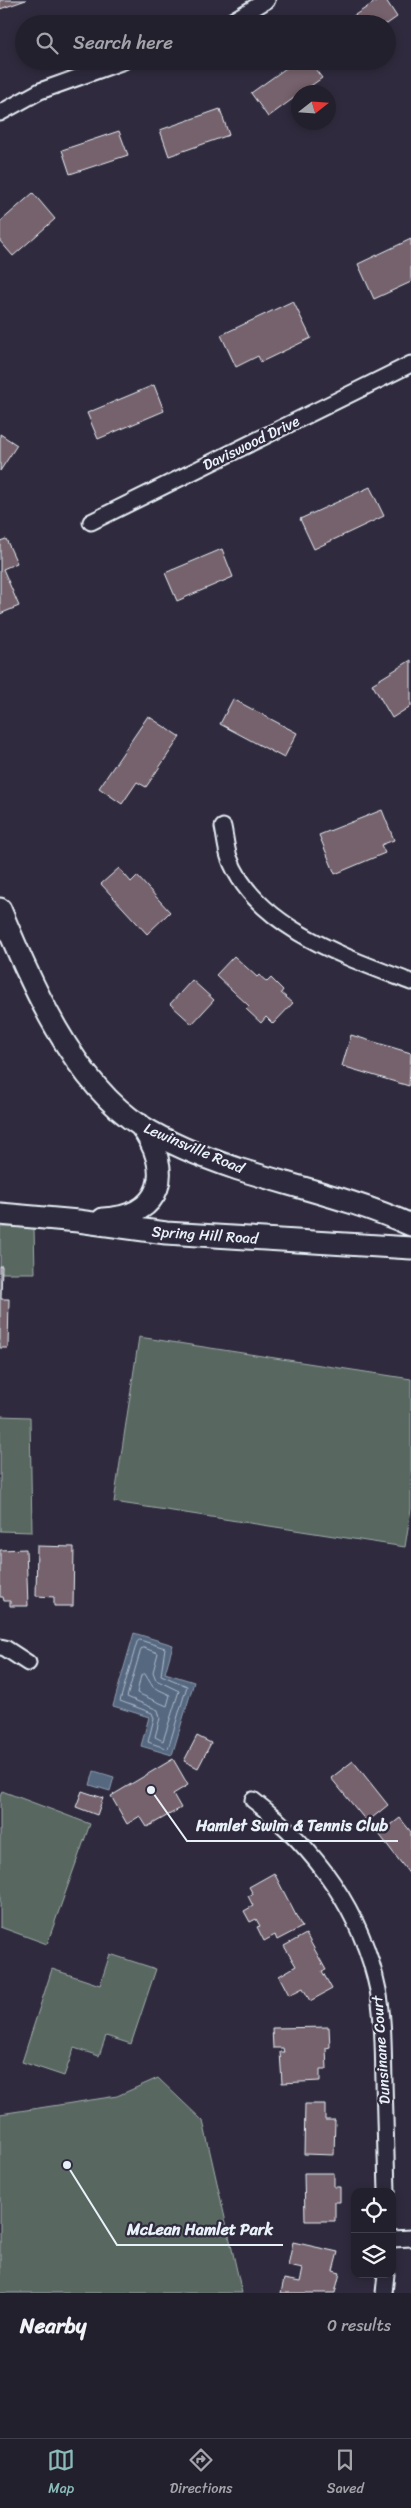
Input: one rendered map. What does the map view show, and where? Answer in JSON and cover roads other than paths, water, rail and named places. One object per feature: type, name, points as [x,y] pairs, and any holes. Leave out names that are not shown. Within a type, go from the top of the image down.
[{"type":"main road","name":"Lewinsville Road","points":[[0,909],[54,1025],[74,1056],[99,1087],[140,1125],[193,1151],[236,1168],[367,1208],[411,1225]]},
{"type":"main road","points":[[78,1221],[112,1219],[130,1215],[144,1206],[154,1194],[160,1180],[160,1164],[154,1146],[140,1125]]},
{"type":"main road","name":"Spring Hill Road","points":[[0,1214],[78,1221],[166,1233],[411,1248]]},
{"type":"main road","points":[[307,1242],[411,1262]]},
{"type":"street","points":[[242,15],[267,0]]},
{"type":"street","points":[[0,113],[40,91],[99,70]]},
{"type":"street","name":"Daviswood Drive","points":[[91,522],[411,364]]},
{"type":"street","points":[[223,827],[229,857],[240,880],[273,915],[323,946],[411,982]]},
{"type":"street","points":[[0,1647],[5,1648],[28,1663]]},
{"type":"street","name":"Dunsinane Court","points":[[253,1800],[298,1839],[323,1868],[344,1899],[369,1955],[378,1990],[383,2027],[387,2188]]},
{"type":"street","points":[[396,2239],[411,2238]]},
{"type":"street","points":[[384,2293],[386,2278]]},
{"type":"water","points":[[134,1633],[173,1645],[165,1673],[194,1682],[172,1755],[141,1746],[149,1717],[113,1706]]},
{"type":"water","points":[[94,1771],[114,1777],[110,1791],[90,1785]]},
{"type":"place","name":"Hamlet Swim & Tennis Club","points":[[151,1790]]},
{"type":"place","name":"McLean Hamlet Park","points":[[67,2165]]}]
